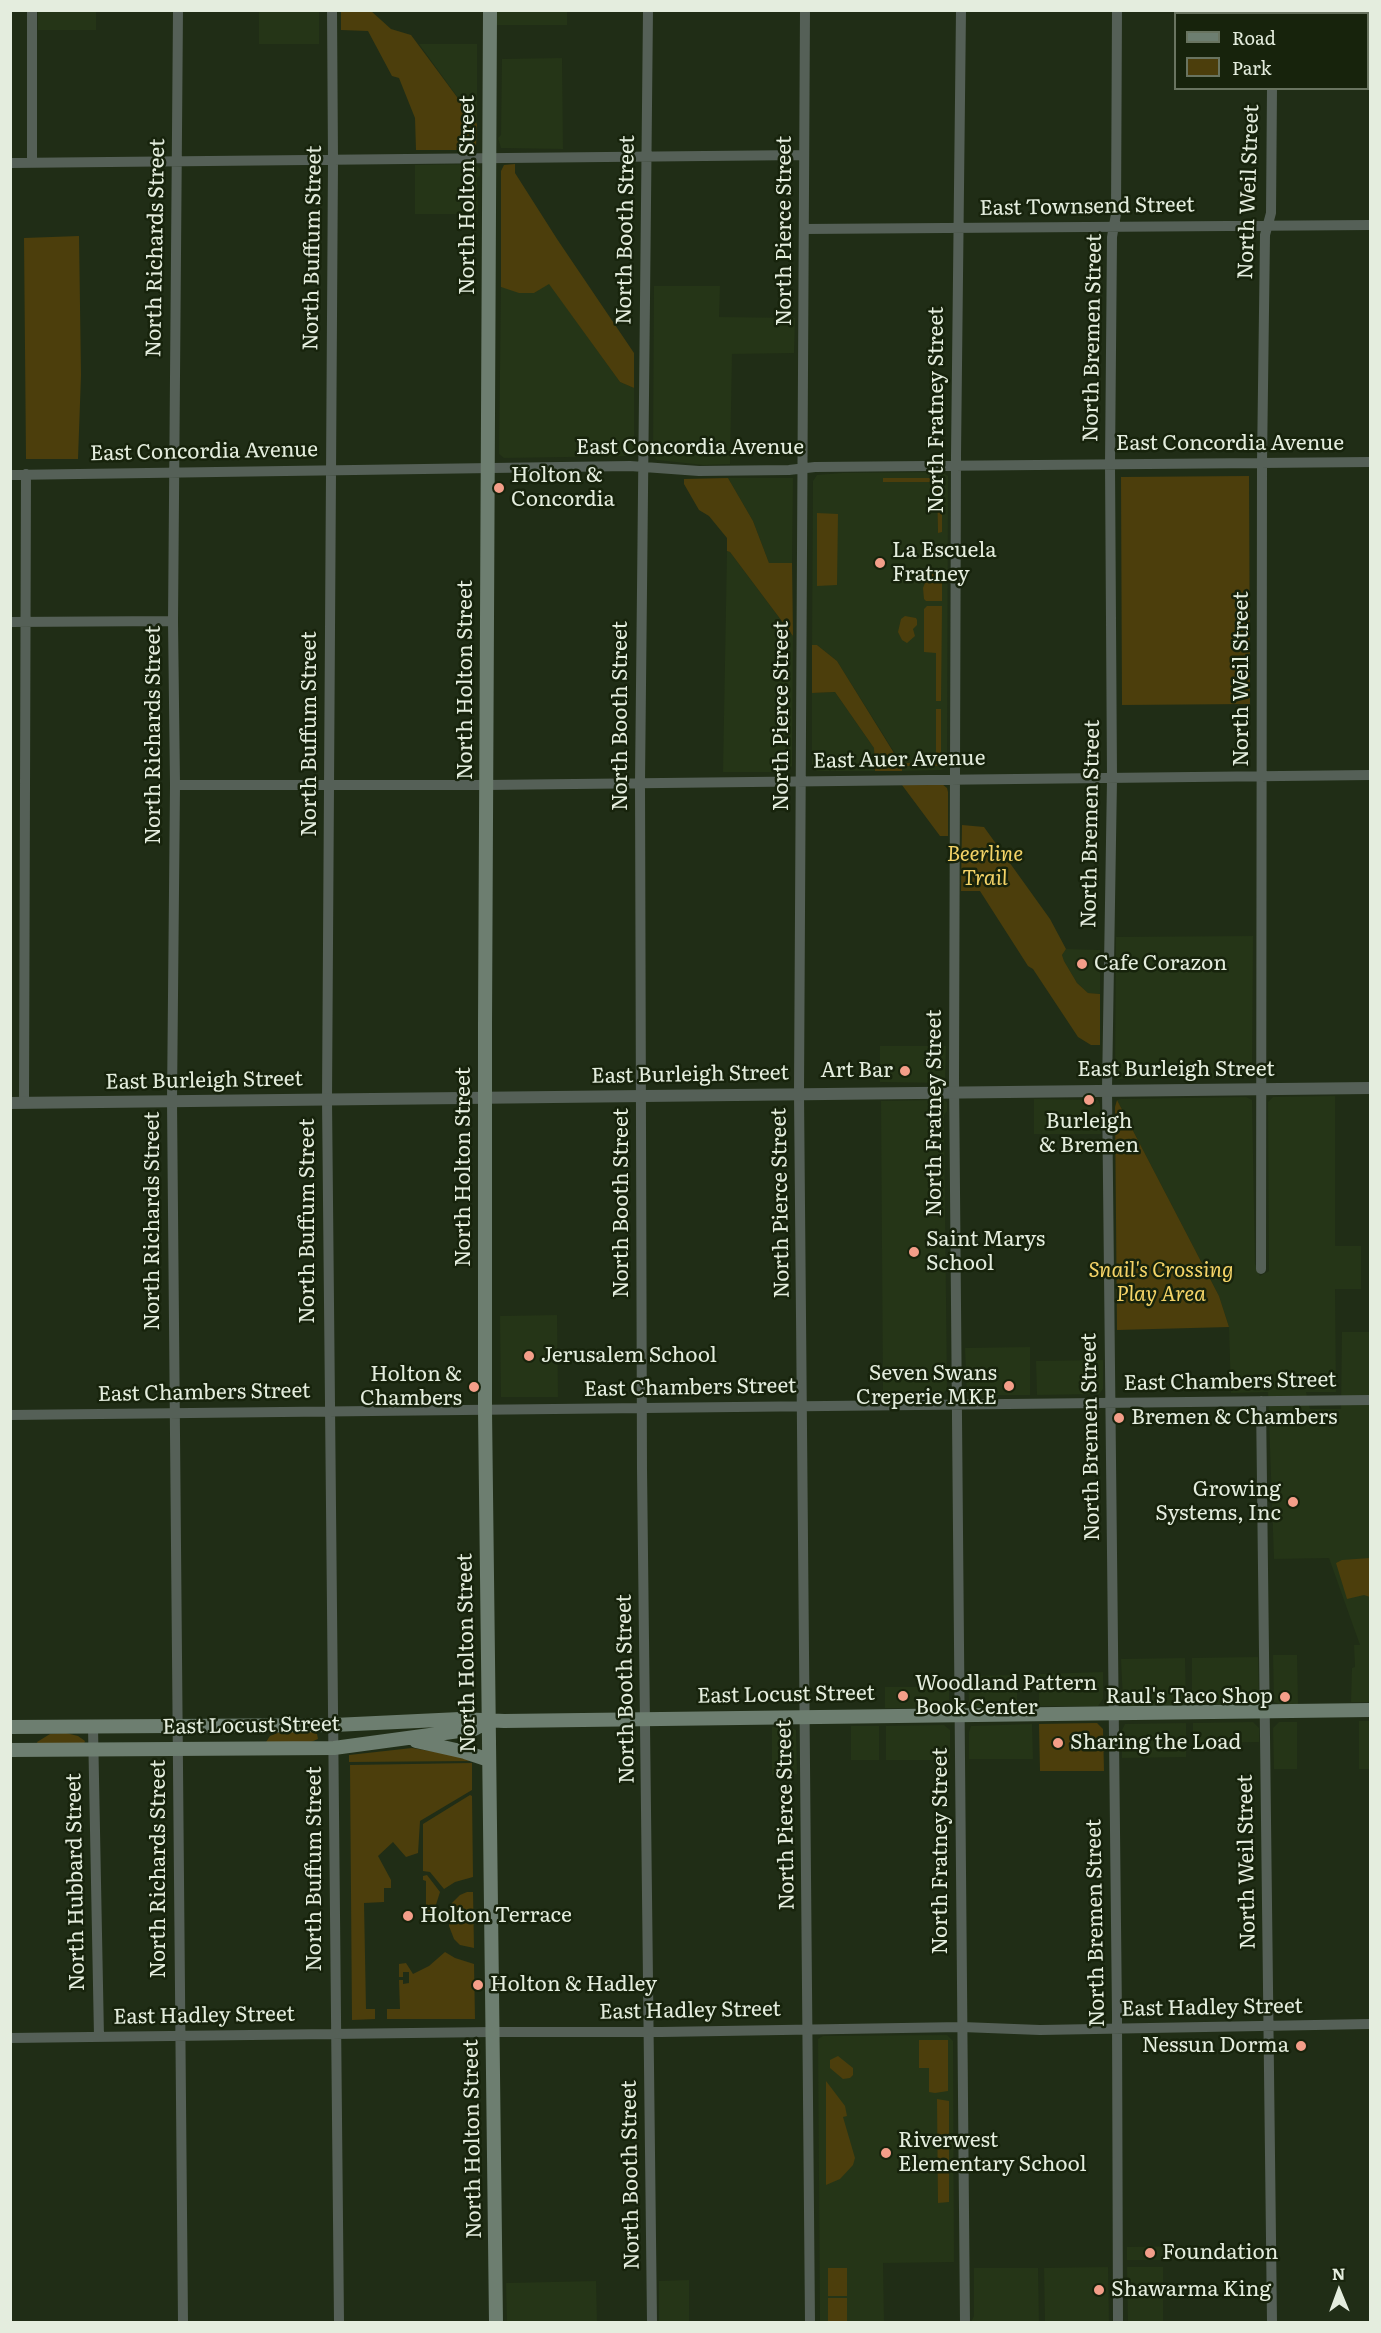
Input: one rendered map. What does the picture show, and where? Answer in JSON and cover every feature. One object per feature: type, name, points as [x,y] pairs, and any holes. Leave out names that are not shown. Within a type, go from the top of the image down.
[{"type":"main road","name":"North Holton Street","points":[[490,10],[485,1410],[496,2322]]},
{"type":"main road","name":"East Locust Street","points":[[10,1727],[334,1725],[460,1719],[489,1721],[1371,1710]]},
{"type":"main road","name":"East Locust Street","points":[[10,1750],[334,1748],[474,1729],[489,1721]]},
{"type":"main road","points":[[405,1739],[456,1749],[489,1760]]},
{"type":"street","points":[[32,10],[32,163]]},
{"type":"street","name":"North Richards Street","points":[[178,10],[172,1101],[183,2322]]},
{"type":"street","name":"North Buffum Street","points":[[332,10],[327,1099],[339,2322]]},
{"type":"street","name":"North Booth Street","points":[[648,10],[640,782],[642,1469],[652,2322]]},
{"type":"street","name":"North Pierce Street","points":[[805,10],[799,1093],[810,2322]]},
{"type":"street","name":"North Fratney Street","points":[[961,10],[956,466],[954,1091],[965,2322]]},
{"type":"street","name":"North Bremen Street","points":[[1117,10],[1116,214],[1110,465],[1112,779],[1107,1089],[1118,2322]]},
{"type":"street","name":"North Weil Street","points":[[1261,1269],[1262,463],[1265,235],[1271,213],[1272,90]]},
{"type":"street","points":[[10,163],[804,155]]},
{"type":"street","name":"East Townsend Street","points":[[804,229],[1371,225]]},
{"type":"street","name":"East Concordia Avenue","points":[[10,474],[643,467],[699,471],[1371,462]]},
{"type":"street","points":[[24,1102],[26,474]]},
{"type":"street","points":[[10,622],[173,621]]},
{"type":"street","name":"East Auer Avenue","points":[[175,785],[486,785],[1371,775]]},
{"type":"street","name":"East Burleigh Street","points":[[10,1103],[1107,1089],[1371,1088]]},
{"type":"street","name":"East Chambers Street","points":[[10,1415],[1371,1400]]},
{"type":"street","name":"North Weil Street","points":[[1261,1401],[1272,2322]]},
{"type":"street","name":"North Hubbard Street","points":[[93,1727],[99,2037]]},
{"type":"street","name":"East Hadley Street","points":[[10,2038],[962,2027],[1040,2030],[1371,2024]]},
{"type":"shaded area","points":[[38,11],[96,11],[96,30],[38,30]]},
{"type":"shaded area","points":[[259,11],[319,11],[319,44],[259,44]]},
{"type":"shaded area","points":[[490,11],[567,11],[567,25],[490,25]]},
{"type":"shaded area","points":[[419,44],[477,44],[477,124]]},
{"type":"shaded area","points":[[562,58],[563,149],[501,148],[498,138],[501,135],[502,59]]},
{"type":"shaded area","points":[[475,164],[480,169],[480,176],[477,178],[478,214],[415,214],[415,165]]},
{"type":"shaded area","points":[[549,283],[620,382],[634,388],[634,451],[631,456],[504,458],[499,454],[501,287],[534,293]]},
{"type":"shaded area","points":[[654,286],[720,286],[719,317],[795,318],[794,353],[732,354],[730,464],[704,465],[657,460],[653,456]]},
{"type":"shaded area","name":"La Escuela Fratney","points":[[942,472],[948,476],[947,765],[941,770],[902,771],[901,763],[837,661],[817,645],[812,645],[813,481],[817,475],[842,473]]},
{"type":"shaded area","points":[[728,478],[793,478],[792,563],[769,563],[753,521]]},
{"type":"shaded area","points":[[727,551],[793,636],[792,766],[786,772],[723,772]]},
{"type":"shaded area","points":[[835,692],[874,748],[875,771],[817,771],[812,767],[812,693]]},
{"type":"shaded area","points":[[1253,936],[1252,1078],[1117,1079],[1115,1072],[1116,937]]},
{"type":"shaded area","points":[[1066,949],[1100,950],[1100,994],[1088,993],[1077,983],[1062,955]]},
{"type":"shaded area","points":[[880,1046],[946,1046],[945,1083],[880,1082]]},
{"type":"shaded area","points":[[1335,1096],[1335,1246],[1361,1246],[1361,1289],[1335,1289],[1336,1392],[1306,1392],[1310,1409],[1341,1409],[1342,1332],[1370,1332],[1370,1702],[1351,1702],[1352,1668],[1355,1667],[1354,1645],[1360,1645],[1329,1558],[1274,1559],[1268,1392],[1231,1393],[1229,1327],[1219,1296],[1117,1100],[1246,1097],[1252,1100],[1255,1264],[1260,1276],[1269,1271],[1268,1102],[1273,1097]]},
{"type":"shaded area","name":"Saint Marys School","points":[[939,1098],[947,1102],[947,1111],[944,1115],[947,1389],[941,1396],[883,1396],[881,1101],[937,1100]]},
{"type":"shaded area","points":[[1034,1099],[1098,1100],[1101,1134],[1034,1134]]},
{"type":"shaded area","name":"Jerusalem School","points":[[557,1315],[558,1397],[501,1397],[500,1316]]},
{"type":"shaded area","points":[[1030,1347],[1030,1395],[971,1395],[967,1393],[965,1348]]},
{"type":"shaded area","points":[[1103,1360],[1103,1389],[1099,1394],[1037,1395],[1036,1361]]},
{"type":"shaded area","points":[[1273,1655],[1297,1655],[1298,1704],[1281,1705],[1274,1702]]},
{"type":"shaded area","points":[[1258,1657],[1259,1698],[1256,1703],[1192,1705],[1192,1658]]},
{"type":"shaded area","points":[[1185,1658],[1186,1705],[1128,1706],[1123,1702],[1121,1659]]},
{"type":"shaded area","points":[[1103,1672],[1103,1699],[1098,1706],[1039,1706],[1039,1674]]},
{"type":"shaded area","points":[[1017,1675],[1017,1707],[974,1707],[969,1704],[968,1676]]},
{"type":"shaded area","points":[[885,1687],[949,1687],[949,1704],[944,1708],[885,1708]]},
{"type":"shaded area","points":[[1359,1721],[1370,1721],[1370,1769],[1359,1769]]},
{"type":"shaded area","points":[[1253,1722],[1259,1728],[1259,1742],[1193,1743],[1193,1723]]},
{"type":"shaded area","points":[[1279,1722],[1297,1722],[1297,1769],[1274,1769],[1273,1728]]},
{"type":"shaded area","points":[[1186,1723],[1186,1757],[1122,1758],[1122,1730],[1125,1724]]},
{"type":"shaded area","points":[[1032,1724],[1033,1759],[969,1759],[971,1726]]},
{"type":"shaded area","points":[[944,1725],[950,1730],[950,1760],[886,1760],[886,1726]]},
{"type":"shaded area","points":[[851,1726],[879,1726],[879,1760],[851,1760]]},
{"type":"shaded area","points":[[772,1727],[790,1727],[796,1730],[797,1774],[772,1775]]},
{"type":"shaded area","name":"Riverwest Elementary School","points":[[947,2035],[953,2041],[954,2262],[883,2263],[884,2322],[820,2322],[818,2039],[823,2036]]},
{"type":"shaded area","points":[[1191,2246],[1191,2260],[1127,2260],[1127,2247]]},
{"type":"shaded area","points":[[1108,2267],[1109,2322],[1045,2322],[1044,2268]]},
{"type":"shaded area","points":[[1127,2267],[1163,2267],[1163,2322],[1128,2322]]},
{"type":"shaded area","points":[[974,2268],[1038,2268],[1039,2322],[971,2322],[974,2316]]},
{"type":"shaded area","points":[[689,2280],[689,2322],[659,2322],[659,2281]]},
{"type":"shaded area","points":[[596,2281],[597,2322],[507,2322],[506,2283]]},
{"type":"green space","points":[[341,11],[371,11],[391,29],[411,35],[477,124],[476,147],[472,150],[416,150],[415,118],[399,78],[392,76],[368,31],[341,30]]},
{"type":"green space","points":[[515,164],[515,173],[634,353],[634,388],[620,382],[549,284],[534,293],[519,293],[501,287],[501,171],[504,165]]},
{"type":"green space","points":[[79,236],[81,375],[78,459],[26,459],[24,238]]},
{"type":"green space","points":[[1249,476],[1250,704],[1122,705],[1121,477]]},
{"type":"green space","points":[[728,478],[753,521],[769,563],[792,563],[793,636],[727,551],[727,538],[709,516],[699,510],[684,484],[684,479]]},
{"type":"green space","points":[[883,478],[942,478],[942,532],[938,533],[937,482],[883,482]]},
{"type":"green space","points":[[817,513],[838,514],[837,585],[817,586]]},
{"type":"green space","points":[[930,570],[942,570],[942,601],[924,599],[923,588]]},
{"type":"green space","points":[[927,606],[942,606],[941,701],[936,701],[936,653],[924,652],[924,609]]},
{"type":"green space","points":[[905,616],[917,620],[917,625],[913,629],[915,636],[907,643],[902,640],[898,632],[901,619]]},
{"type":"green space","points":[[812,645],[817,645],[837,661],[902,766],[902,771],[875,771],[874,748],[835,692],[812,693]]},
{"type":"green space","points":[[936,709],[941,709],[941,764],[939,766],[902,766],[907,763],[936,763]]},
{"type":"green space","name":"Beerline Trail","points":[[942,784],[948,792],[948,836],[940,836],[902,785]]},
{"type":"green space","name":"Beerline Trail","points":[[962,825],[984,827],[1050,919],[1066,949],[1062,955],[1064,961],[1077,983],[1088,993],[1100,994],[1100,1045],[1091,1045],[1078,1037],[1033,969],[1028,966],[980,891],[961,891]]},
{"type":"green space","name":"Snail's Crossing Play Area","points":[[1117,1100],[1219,1296],[1229,1327],[1117,1330],[1115,1107]]},
{"type":"green space","points":[[1370,1558],[1370,1597],[1364,1595],[1347,1599],[1336,1563],[1342,1560]]},
{"type":"green space","points":[[1097,1723],[1103,1729],[1104,1771],[1040,1771],[1039,1724]]},
{"type":"green space","points":[[311,1731],[317,1734],[318,1739],[311,1742],[266,1742],[270,1736],[280,1732]]},
{"type":"green space","points":[[66,1733],[78,1736],[85,1741],[84,1744],[38,1745],[37,1742],[50,1734]]},
{"type":"green space","points":[[412,1748],[471,1758],[471,1761],[349,1762],[349,1755]]},
{"type":"green space","points":[[472,1763],[472,1790],[420,1821],[418,1853],[406,1857],[393,1842],[378,1856],[391,1880],[391,1888],[384,1888],[384,1902],[364,1903],[366,2009],[375,2009],[375,2019],[352,2020],[350,1765]]},
{"type":"green space","points":[[470,1795],[472,1796],[473,1877],[455,1882],[444,1889],[430,1872],[423,1871],[423,1824]]},
{"type":"green space","points":[[427,1875],[440,1892],[433,1914],[426,1913],[426,1881],[423,1880],[423,1876]]},
{"type":"green space","points":[[467,1892],[473,1892],[474,1948],[460,1945],[454,1939],[449,1926],[449,1911],[452,1903]]},
{"type":"green space","points":[[445,1952],[474,1964],[475,2019],[387,2019],[387,2009],[400,2009],[399,1980],[403,1980],[403,1984],[409,1983],[409,1972],[403,1972],[403,1977],[399,1977],[399,1964],[406,1963],[413,1974],[429,1966]]},
{"type":"green space","points":[[919,2040],[948,2040],[948,2091],[929,2092],[929,2068],[919,2068]]},
{"type":"green space","points":[[838,2056],[853,2068],[853,2075],[850,2078],[843,2079],[830,2068],[830,2060]]},
{"type":"green space","points":[[826,2081],[845,2106],[847,2116],[843,2117],[855,2158],[853,2165],[840,2179],[826,2185]]},
{"type":"green space","points":[[937,2099],[949,2101],[949,2202],[938,2203]]},
{"type":"green space","points":[[828,2268],[847,2268],[847,2296],[828,2296]]},
{"type":"green space","points":[[828,2298],[847,2298],[847,2322],[828,2322]]},
{"type":"place","name":"Holton & Concordia","points":[[499,488]]},
{"type":"place","name":"La Escuela Fratney","points":[[880,563]]},
{"type":"place","name":"Cafe Corazon","points":[[1082,964]]},
{"type":"place","name":"Art Bar","points":[[905,1071]]},
{"type":"place","name":"Burleigh & Bremen","points":[[1089,1100]]},
{"type":"place","name":"Saint Marys School","points":[[914,1252]]},
{"type":"place","name":"Jerusalem School","points":[[529,1356]]},
{"type":"place","name":"Seven Swans Creperie MKE","points":[[1009,1386]]},
{"type":"place","name":"Holton & Chambers","points":[[474,1387]]},
{"type":"place","name":"Bremen & Chambers","points":[[1119,1418]]},
{"type":"place","name":"Growing Systems, Inc","points":[[1293,1502]]},
{"type":"place","name":"Woodland Pattern Book Center","points":[[903,1696]]},
{"type":"place","name":"Raul's Taco Shop","points":[[1285,1697]]},
{"type":"place","name":"Sharing the Load","points":[[1058,1743]]},
{"type":"place","name":"Holton Terrace","points":[[408,1916]]},
{"type":"place","name":"Holton & Hadley","points":[[478,1985]]},
{"type":"place","name":"Nessun Dorma","points":[[1301,2046]]},
{"type":"place","name":"Riverwest Elementary School","points":[[886,2153]]},
{"type":"place","name":"Foundation","points":[[1150,2253]]},
{"type":"place","name":"Shawarma King","points":[[1099,2290]]}]
